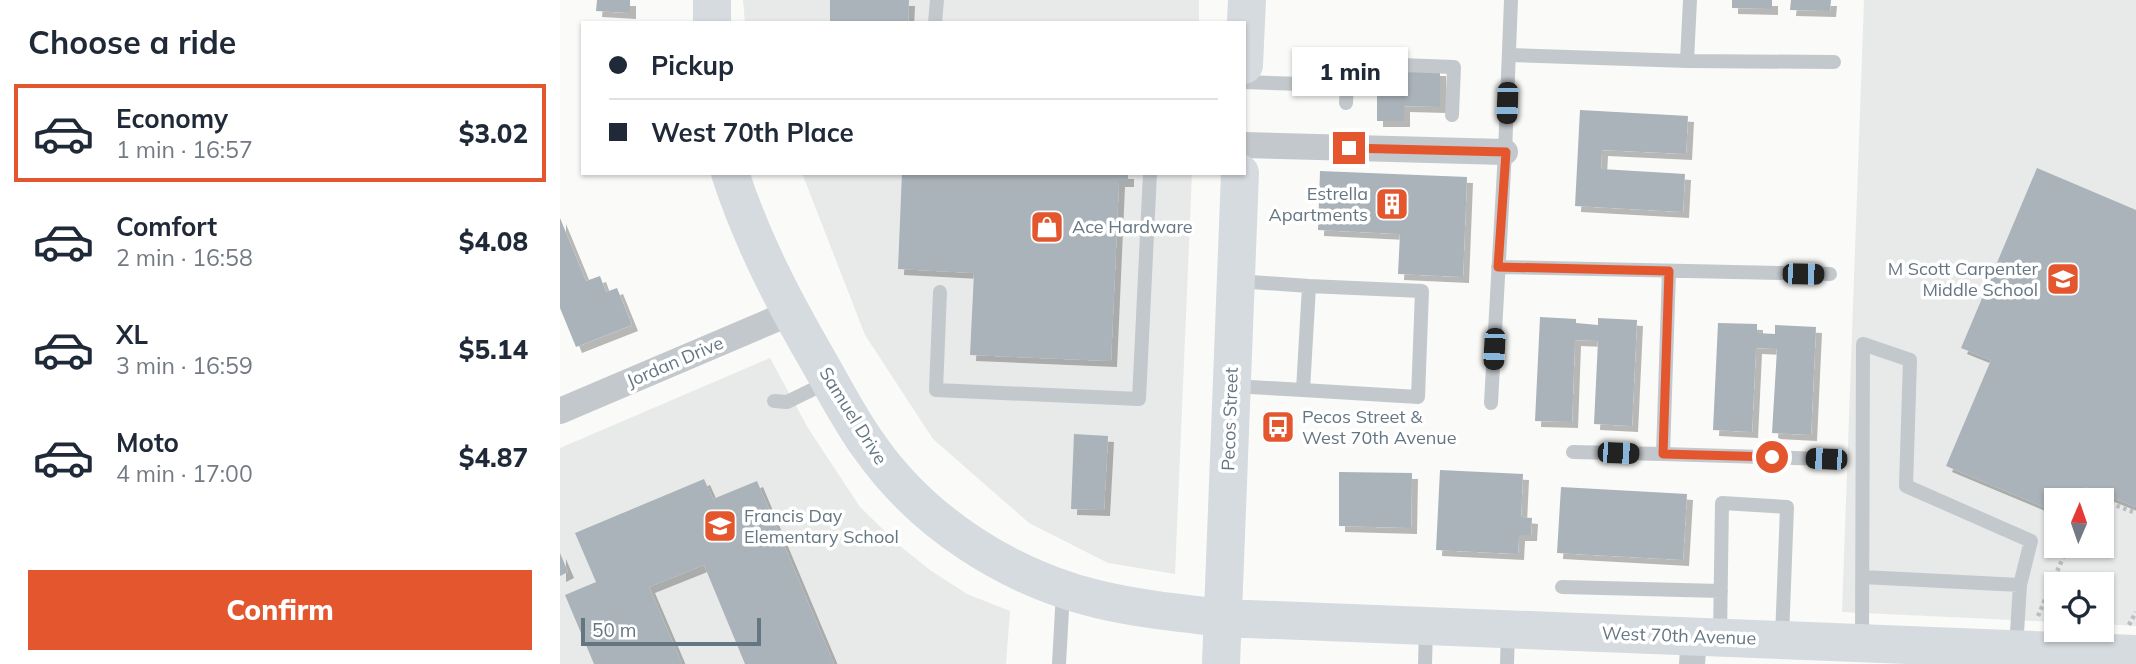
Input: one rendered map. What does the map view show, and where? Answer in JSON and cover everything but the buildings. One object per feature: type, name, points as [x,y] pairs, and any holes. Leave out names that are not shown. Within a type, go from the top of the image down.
[{"type":"main road","points":[[712,0],[712,21]]},
{"type":"main road","points":[[1246,22],[1247,0]]},
{"type":"main road","name":"Samuel Drive","points":[[731,175],[765,266],[790,313],[869,446],[912,497],[954,533],[997,560],[1063,589],[1097,599],[1223,618]]},
{"type":"main road","name":"Pecos Street","points":[[1221,664],[1240,175]]},
{"type":"main road","name":"West 70th Avenue","points":[[1223,618],[1426,626],[1507,647],[1702,646],[1782,640],[1967,656],[2017,635],[2136,654]]},
{"type":"street","points":[[1246,145],[1506,152]]},
{"type":"street","name":"Jordan Drive","points":[[560,411],[790,313]]},
{"type":"lane","points":[[936,21],[937,0]]},
{"type":"lane","points":[[1491,403],[1506,152],[1511,0]]},
{"type":"lane","points":[[1687,61],[1690,0]]},
{"type":"lane","points":[[1509,55],[1687,61],[1834,62]]},
{"type":"lane","points":[[1246,82],[1303,84],[1348,63],[1454,67],[1452,115]]},
{"type":"lane","points":[[1346,103],[1348,63]]},
{"type":"lane","points":[[940,292],[936,390],[1139,399],[1150,175]]},
{"type":"lane","points":[[1498,267],[1830,274]]},
{"type":"lane","points":[[1663,454],[1669,271]]},
{"type":"lane","points":[[1231,386],[1418,397],[1422,292],[1236,281]]},
{"type":"lane","points":[[1303,390],[1309,286]]},
{"type":"lane","points":[[1883,650],[1863,577],[1863,344],[1910,360],[1906,486],[2031,541],[2020,585],[2017,635]]},
{"type":"lane","points":[[774,401],[787,402],[830,381]]},
{"type":"lane","points":[[1573,452],[1826,459]]},
{"type":"lane","points":[[1702,646],[1721,591],[1722,503],[1787,507],[1782,640]]},
{"type":"lane","points":[[1863,577],[2020,585]]},
{"type":"lane","points":[[1562,587],[1721,591]]},
{"type":"lane","points":[[1059,664],[1063,589]]},
{"type":"lane","points":[[1425,664],[1426,626]]},
{"type":"path","points":[[2114,505],[2136,513]]},
{"type":"path","points":[[2017,635],[2036,621],[2063,558]]},
{"type":"shaded area","points":[[743,0],[1199,0],[1199,21],[745,21]]},
{"type":"shaded area","points":[[1864,0],[2136,0],[2136,626],[2114,625],[2114,572],[2044,572],[2044,621],[1842,612]]},
{"type":"shaded area","points":[[803,175],[1192,175],[1175,574],[1108,563],[1029,523],[933,439],[865,335]]},
{"type":"shaded area","name":"Francis Day Elementary School","points":[[770,358],[808,428],[860,507],[900,546],[930,570],[967,594],[1010,611],[1006,664],[560,664],[560,448]]},
{"type":"place","name":"Estrella Apartments","points":[[1392,204]]},
{"type":"place","name":"Ace Hardware","points":[[1047,227]]},
{"type":"place","name":"M Scott Carpenter Middle School","points":[[2063,279]]},
{"type":"place","name":"Pecos Street & West 70th Avenue","points":[[1278,427]]},
{"type":"place","name":"Francis Day Elementary School","points":[[720,526]]},
{"type":"route","points":[[1349,148],[1506,152],[1498,267],[1669,271],[1663,454],[1772,457]]}]
